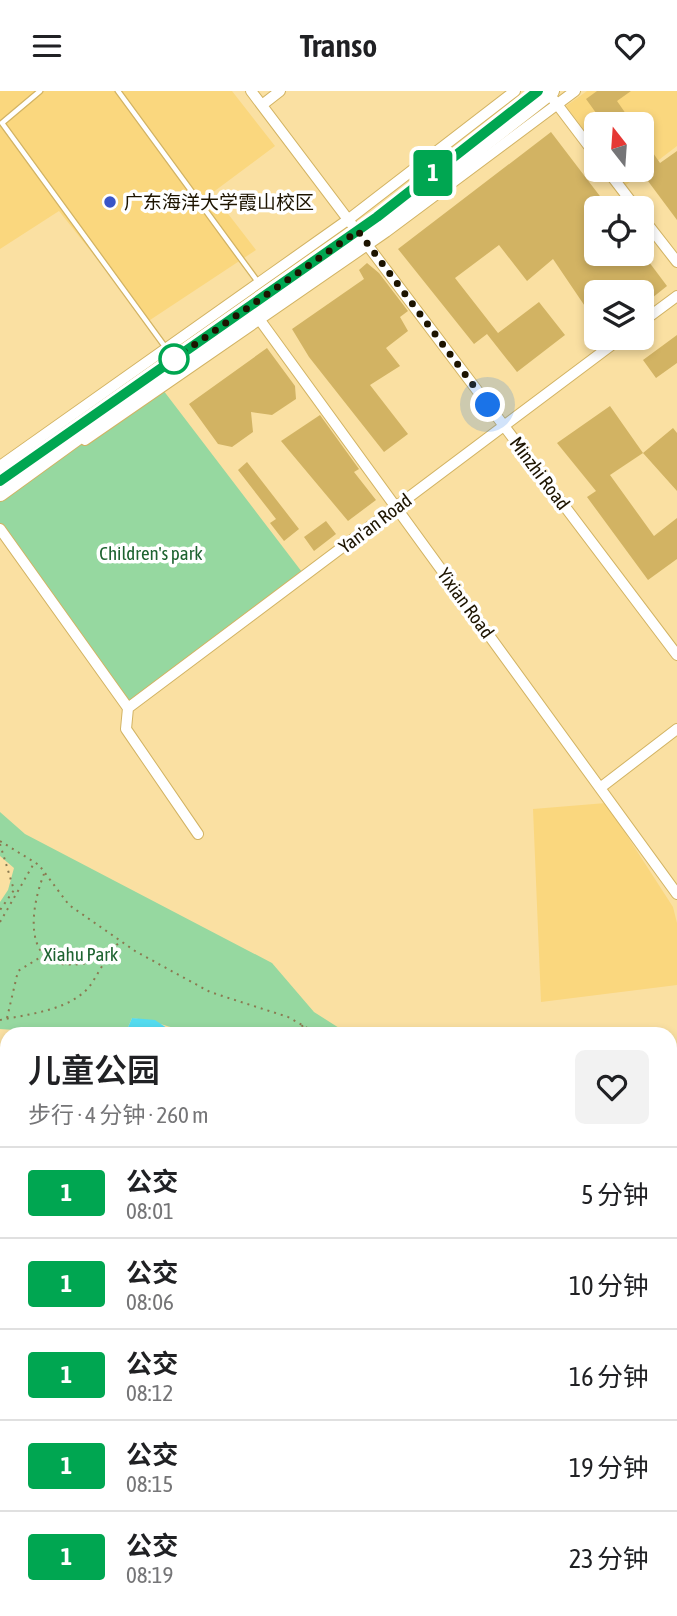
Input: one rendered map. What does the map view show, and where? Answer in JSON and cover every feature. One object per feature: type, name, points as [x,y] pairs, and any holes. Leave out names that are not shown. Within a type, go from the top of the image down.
[{"type":"main road","points":[[0,481],[546,92]]},
{"type":"main road","points":[[0,493],[254,312],[357,229]]},
{"type":"street","name":"Minzhi Road","points":[[251,91],[677,655]]},
{"type":"street","points":[[262,105],[280,91]]},
{"type":"street","points":[[0,466],[259,283],[357,229],[515,91]]},
{"type":"street","points":[[0,502],[386,232],[575,91]]},
{"type":"street","points":[[546,92],[584,140]]},
{"type":"street","points":[[616,182],[627,196]]},
{"type":"street","points":[[654,232],[677,262]]},
{"type":"street","points":[[654,313],[677,296]]},
{"type":"street","name":"Yixian Road","points":[[254,312],[677,894]]},
{"type":"street","name":"Yan'an Road","points":[[128,708],[605,350]]},
{"type":"street","points":[[0,529],[128,708],[126,729],[198,834]]},
{"type":"street","points":[[600,788],[677,729]]},
{"type":"lane","points":[[40,91],[2,123],[167,349]]},
{"type":"lane","points":[[118,91],[259,283]]},
{"type":"path","points":[[0,843],[39,865],[69,905],[120,941],[210,992],[288,1017],[306,1027]]},
{"type":"path","points":[[0,843],[14,890],[0,910]]},
{"type":"path","points":[[0,922],[33,865]]},
{"type":"path","points":[[44,873],[35,896],[32,918],[45,954],[52,961],[67,964],[103,960]]},
{"type":"path","points":[[0,1020],[55,1009],[90,985],[103,960],[120,941]]},
{"type":"path","points":[[6,1018],[18,971],[45,954]]},
{"type":"shaded area","name":"广东海洋大学霞山校区","points":[[0,91],[232,91],[275,146],[212,193],[256,250],[147,322],[59,211],[0,249]]},
{"type":"shaded area","points":[[587,91],[677,91],[677,146],[654,164],[654,112],[584,112],[584,130],[566,106]]},
{"type":"shaded area","points":[[606,803],[673,907],[677,923],[677,985],[541,1002],[533,809]]},
{"type":"green space","name":"Children's park","points":[[160,386],[305,576],[128,708],[0,529],[0,494]]},
{"type":"green space","name":"Xiahu Park","points":[[0,812],[25,834],[272,963],[314,1012],[338,1027],[172,1027],[132,1018],[128,1027],[0,1027],[0,902],[8,890],[14,868],[0,856]]},
{"type":"water","points":[[132,1018],[155,1020],[166,1027],[128,1027]]},
{"type":"building","points":[[597,91],[631,91],[617,101],[625,112],[595,112],[586,99]]},
{"type":"building","points":[[551,132],[584,175],[584,182],[589,182],[600,196],[584,196],[584,266],[652,266],[667,286],[654,296],[654,280],[584,280],[584,305],[553,259],[527,281],[499,245],[455,278],[498,333],[539,302],[565,335],[517,372],[487,334],[474,344],[398,249]]},
{"type":"building","points":[[677,151],[677,220],[649,182],[654,182],[654,154],[660,163]]},
{"type":"building","points":[[367,263],[379,273],[408,311],[400,317],[408,331],[386,348],[400,366],[370,385],[408,434],[384,452],[309,357],[292,329],[364,279],[359,270]]},
{"type":"building","points":[[677,335],[677,363],[656,378],[643,360]]},
{"type":"building","points":[[267,348],[295,386],[296,399],[272,415],[251,412],[253,432],[232,447],[218,444],[189,404]]},
{"type":"building","points":[[610,406],[643,453],[610,475],[654,536],[677,518],[677,559],[648,580],[587,497],[596,491],[557,443]]},
{"type":"building","points":[[320,415],[359,469],[354,472],[376,500],[348,521],[281,441]]},
{"type":"building","points":[[673,428],[677,433],[677,491],[643,453]]},
{"type":"building","points":[[247,462],[299,529],[284,541],[270,523],[276,519],[238,470]]},
{"type":"building","points":[[326,521],[336,534],[314,551],[304,537]]},
{"type":"bus line","name":"1","points":[[0,481],[395,204],[538,91]]},
{"type":"place","name":"广东海洋大学霞山校区","points":[[110,202]]},
{"type":"route","points":[[174,359],[358,231],[488,405]]}]
